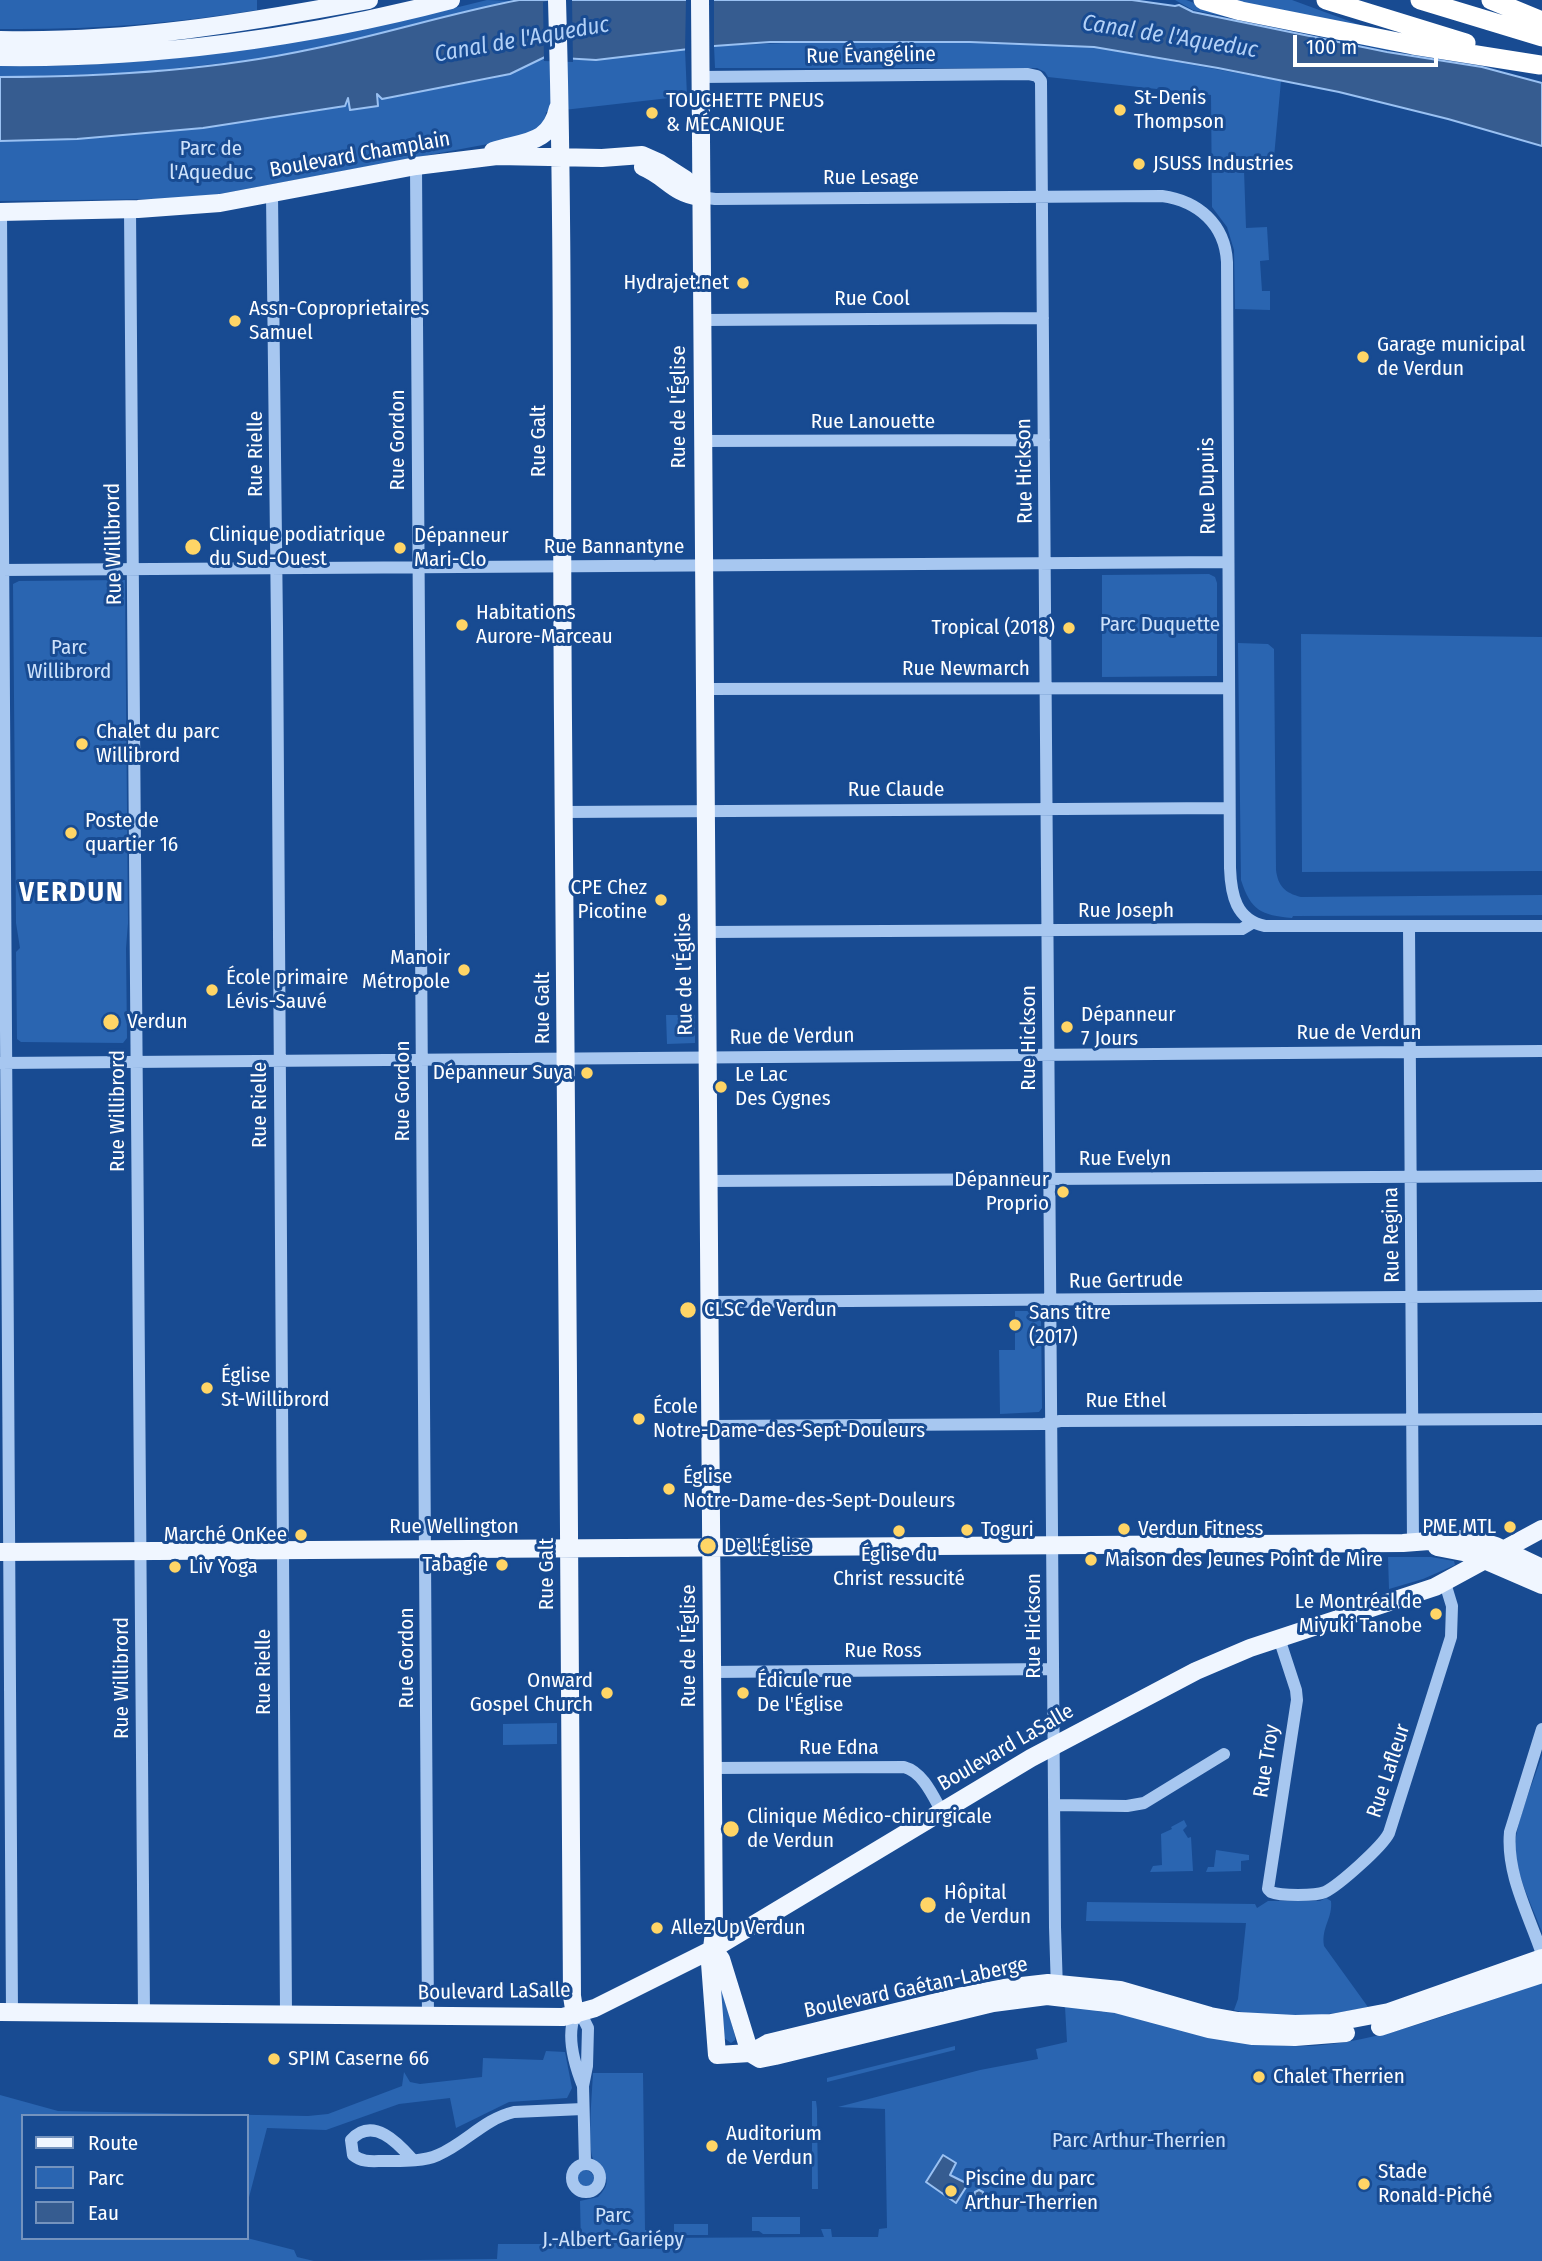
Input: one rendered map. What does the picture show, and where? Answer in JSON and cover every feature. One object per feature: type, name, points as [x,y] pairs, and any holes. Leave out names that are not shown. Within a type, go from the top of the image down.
[{"type":"highway","points":[[1203,0],[1241,11],[1413,45],[1541,65]]},
{"type":"highway","points":[[1326,0],[1541,65]]},
{"type":"highway","points":[[1420,0],[1542,37]]},
{"type":"highway","points":[[1491,0],[1542,21]]},
{"type":"main road","points":[[0,40],[86,39],[169,33],[270,19],[369,0]]},
{"type":"main road","points":[[0,57],[72,57],[174,50],[290,33],[418,4],[451,0]]},
{"type":"main road","name":"Rue Galt","points":[[557,0],[561,158],[561,566],[572,1996],[575,2015]]},
{"type":"main road","name":"Rue de l'Église","points":[[700,0],[712,1548],[713,1948],[710,1963],[717,2055]]},
{"type":"main road","points":[[467,159],[540,138],[552,126],[559,102]]},
{"type":"main road","name":"Boulevard Champlain","points":[[0,212],[130,209],[220,203],[416,166],[497,156],[602,158],[645,168],[680,192],[700,197]]},
{"type":"main road","name":"Boulevard LaSalle","points":[[6,2013],[428,2017],[575,2015],[640,1987],[713,1948],[1054,1745],[1214,1662],[1445,1583],[1542,1529]]},
{"type":"main road","name":"Rue Wellington","points":[[4,1552],[1413,1543],[1471,1539],[1484,1541],[1542,1568]]},
{"type":"main road","name":"Rue Wellington","points":[[1413,1543],[1468,1553],[1542,1585]]},
{"type":"main road","name":"Rue de l'Église","points":[[713,1948],[720,1959],[750,2053]]},
{"type":"main road","name":"Boulevard Gaétan-Laberge","points":[[717,2055],[750,2053],[760,2059],[799,2044],[1014,1993],[1057,1990],[1120,1990],[1210,2016],[1238,2021],[1331,2023],[1389,2012],[1542,1956]]},
{"type":"main road","name":"Boulevard Gaétan-Laberge","points":[[1057,1990],[1229,2032],[1296,2038],[1375,2028],[1542,1974]]},
{"type":"street","name":"Rue Évangéline","points":[[700,77],[1028,74],[1041,79]]},
{"type":"street","name":"Rue Hickson","points":[[1041,79],[1057,1990]]},
{"type":"street","name":"Rue Gordon","points":[[416,166],[428,2017]]},
{"type":"street","name":"Rue Rielle","points":[[272,195],[286,2014]]},
{"type":"street","name":"Rue Lesage","points":[[700,197],[1042,197]]},
{"type":"street","name":"Rue Dupuis","points":[[1042,197],[1177,198],[1203,211],[1222,239],[1227,261],[1230,808],[1233,894],[1241,915],[1252,923]]},
{"type":"street","name":"Rue Willibrord","points":[[130,209],[144,2013]]},
{"type":"street","points":[[0,212],[6,2013]]},
{"type":"street","name":"Rue Cool","points":[[702,320],[1043,318]]},
{"type":"street","name":"Rue Lanouette","points":[[702,442],[1044,440]]},
{"type":"street","name":"Rue Bannantyne","points":[[2,570],[1228,562]]},
{"type":"street","name":"Rue Newmarch","points":[[704,690],[1229,688]]},
{"type":"street","name":"Rue Claude","points":[[564,812],[1230,808]]},
{"type":"street","name":"Rue Joseph","points":[[708,933],[1242,929],[1252,923],[1265,926],[1542,926]]},
{"type":"street","name":"Rue Regina","points":[[1409,926],[1413,1543]]},
{"type":"street","name":"Rue de Verdun","points":[[3,1063],[1542,1051]]},
{"type":"street","name":"Rue Evelyn","points":[[709,1181],[1542,1175]]},
{"type":"street","name":"Rue Gertrude","points":[[710,1302],[1542,1296]]},
{"type":"street","name":"Rue Ethel","points":[[711,1426],[1542,1419]]},
{"type":"street","name":"Rue Lafleur","points":[[1271,1892],[1279,1895],[1323,1893],[1386,1839],[1451,1637],[1452,1606],[1445,1583]]},
{"type":"street","name":"Rue Troy","points":[[1271,1892],[1268,1885],[1274,1839],[1297,1700],[1279,1638]]},
{"type":"street","name":"Rue Ross","points":[[712,1672],[1053,1670]]},
{"type":"street","points":[[1542,1729],[1510,1832],[1509,1847],[1514,1875],[1542,1956]]},
{"type":"street","points":[[1055,1805],[1127,1806],[1144,1803],[1224,1755]]},
{"type":"street","name":"Rue Edna","points":[[713,1768],[904,1767],[919,1776],[942,1812]]},
{"type":"street","name":"Rue Galt","points":[[575,2015],[584,2020],[589,2028],[583,2086],[585,2163]]},
{"type":"street","points":[[412,2159],[438,2156],[479,2127],[504,2114],[583,2109]]},
{"type":"green space","points":[[0,0],[257,0],[257,10],[129,25],[0,29]]},
{"type":"green space","points":[[487,0],[543,2],[500,4],[353,41],[259,59],[133,73],[0,77],[0,66],[123,63],[246,49],[367,28]]},
{"type":"green space","points":[[1175,0],[1186,0],[1214,10],[1462,61],[1387,50],[1193,10]]},
{"type":"green space","points":[[1221,0],[1292,0],[1360,25],[1360,29]]},
{"type":"green space","points":[[860,40],[1094,47],[1281,81],[1273,168],[1244,170],[1246,228],[1267,227],[1269,260],[1260,261],[1262,291],[1270,291],[1270,310],[1235,309],[1234,250],[1227,227],[1212,207],[1211,95],[1048,77],[1037,68],[715,68],[714,46]]},
{"type":"green space","name":"Parc de l'Aqueduc","points":[[685,49],[687,96],[546,112],[545,120],[531,136],[214,195],[158,199],[0,201],[0,141],[77,139],[203,128],[345,106],[349,98],[351,110],[376,94],[382,99],[495,78],[545,57],[589,60]]},
{"type":"green space","name":"Parc Duquette","points":[[1209,574],[1215,577],[1217,583],[1217,676],[1102,677],[1102,575]]},
{"type":"green space","name":"Parc Willibrord","points":[[125,580],[127,1038],[123,1043],[21,1042],[17,1039],[16,952],[20,948],[16,923],[13,584],[19,581]]},
{"type":"green space","points":[[1301,634],[1542,637],[1542,871],[1302,872]]},
{"type":"green space","points":[[1238,643],[1268,644],[1274,649],[1276,870],[1283,888],[1301,897],[1542,895],[1542,915],[1292,918],[1265,913],[1253,905],[1241,880]]},
{"type":"green space","points":[[666,1015],[695,1015],[695,1043],[667,1044]]},
{"type":"green space","points":[[1015,1311],[1041,1313],[1042,1408],[1039,1412],[1000,1414],[999,1350],[1015,1350]]},
{"type":"green space","points":[[1388,1557],[1431,1557],[1454,1561],[1455,1565],[1423,1579],[1389,1589]]},
{"type":"green space","points":[[557,1723],[557,1744],[503,1745],[503,1724]]},
{"type":"green space","points":[[1542,1755],[1542,1932],[1522,1880],[1515,1849],[1521,1815]]},
{"type":"green space","points":[[1184,1820],[1187,1826],[1183,1830],[1188,1838],[1191,1837],[1193,1871],[1150,1872],[1153,1866],[1162,1865],[1161,1834]]},
{"type":"green space","points":[[1216,1850],[1249,1855],[1249,1860],[1241,1861],[1241,1871],[1206,1872],[1208,1867],[1214,1867]]},
{"type":"green space","points":[[1326,1898],[1331,1901],[1331,1907],[1324,1933],[1324,1946],[1368,2007],[1284,2017],[1234,2010],[1238,1999],[1246,1923],[1086,1921],[1087,1902],[1255,1904],[1257,1908],[1268,1901],[1320,1901]]},
{"type":"green space","name":"Parc Arthur-Therrien","points":[[1542,1981],[1542,2261],[337,2261],[497,2259],[498,2244],[581,2244],[580,2201],[598,2197],[606,2184],[604,2175],[594,2161],[591,2148],[593,2073],[643,2073],[645,2230],[652,2230],[652,2238],[824,2237],[821,2229],[831,2229],[832,2237],[878,2237],[879,2229],[887,2228],[885,2109],[838,2107],[980,2070],[1038,2059],[1036,2049],[1067,2042],[1065,2007],[1097,2008],[1097,2011],[1102,2012],[1103,2009],[1228,2037],[1302,2046],[1372,2037],[1443,2016]]},
{"type":"green space","points":[[722,1990],[735,2036],[731,2043],[724,2038]]},
{"type":"green space","points":[[955,2046],[955,2050],[827,2082],[827,2078]]},
{"type":"green space","points":[[546,2051],[565,2052],[572,2088],[567,2098],[509,2102],[456,2128],[450,2098],[399,2104],[326,2130],[267,2128],[248,2201],[248,2115],[328,2114],[402,2086],[404,2072],[410,2082],[420,2084],[482,2077],[483,2058],[543,2060]]},
{"type":"green space","points":[[0,2095],[58,2111],[208,2114],[21,2114],[21,2240],[248,2238],[294,2250],[297,2257],[314,2261],[0,2261]]},
{"type":"green space","points":[[812,2101],[816,2101],[817,2109],[818,2189],[812,2189]]},
{"type":"green space","points":[[585,2170],[591,2173],[594,2179],[591,2185],[585,2188],[579,2185],[576,2179],[579,2173]]},
{"type":"green space","points":[[752,2217],[800,2217],[800,2234],[763,2234],[752,2231]]},
{"type":"green space","points":[[674,2224],[708,2224],[708,2235],[674,2235]]},
{"type":"water","name":"Canal de l'Aqueduc","points":[[519,0],[1132,0],[1179,5],[1193,12],[1387,52],[1482,67],[1542,83],[1542,146],[1339,92],[1218,68],[1094,47],[970,42],[770,42],[596,60],[545,57],[510,74],[382,99],[377,94],[378,106],[350,110],[348,98],[345,106],[203,128],[77,139],[0,141],[0,77],[118,74],[235,63],[338,43]]},
{"type":"water","points":[[943,2155],[956,2163],[950,2175],[968,2184],[956,2203],[926,2182]]},
{"type":"water","points":[[979,2190],[983,2192],[982,2205],[969,2210],[967,2204]]},
{"type":"pier","points":[[572,0],[573,62],[544,61],[543,2]]},
{"type":"pier","points":[[686,0],[714,0],[714,49],[685,53]]},
{"type":"place","name":"St-Denis Thompson","points":[[1120,110]]},
{"type":"place","name":"TOUCHETTE PNEUS & MÉCANIQUE","points":[[652,113]]},
{"type":"place","name":"JSUSS Industries","points":[[1139,164]]},
{"type":"place","name":"Hydrajet.net","points":[[743,283]]},
{"type":"place","name":"Assn-Coproprietaires Samuel","points":[[235,321]]},
{"type":"place","name":"Garage municipal de Verdun","points":[[1363,357]]},
{"type":"place","name":"Clinique podiatrique du Sud-Ouest","points":[[193,547]]},
{"type":"place","name":"Dépanneur Mari-Clo","points":[[400,548]]},
{"type":"place","name":"Habitations Aurore-Marceau","points":[[462,625]]},
{"type":"place","name":"Tropical (2018)","points":[[1069,628]]},
{"type":"place","name":"Chalet du parc Willibrord","points":[[82,744]]},
{"type":"place","name":"Poste de quartier 16","points":[[71,833]]},
{"type":"place","name":"CPE Chez Picotine","points":[[661,900]]},
{"type":"place","name":"Manoir Métropole","points":[[464,970]]},
{"type":"place","name":"École primaire Lévis-Sauvé","points":[[212,990]]},
{"type":"place","name":"Verdun","points":[[111,1022]]},
{"type":"place","name":"Dépanneur 7 Jours","points":[[1067,1027]]},
{"type":"place","name":"Dépanneur Suya","points":[[587,1073]]},
{"type":"place","name":"Le Lac Des Cygnes","points":[[721,1087]]},
{"type":"place","name":"Dépanneur Proprio","points":[[1063,1192]]},
{"type":"place","name":"CLSC de Verdun","points":[[688,1310]]},
{"type":"place","name":"Sans titre (2017)","points":[[1015,1325]]},
{"type":"place","name":"Église St-Willibrord","points":[[207,1388]]},
{"type":"place","name":"École Notre-Dame-des-Sept-Douleurs","points":[[639,1419]]},
{"type":"place","name":"Église Notre-Dame-des-Sept-Douleurs","points":[[669,1489]]},
{"type":"place","name":"PME MTL","points":[[1510,1527]]},
{"type":"place","name":"Verdun Fitness","points":[[1124,1529]]},
{"type":"place","name":"Toguri","points":[[967,1530]]},
{"type":"place","name":"Église du Christ ressucité","points":[[899,1531]]},
{"type":"place","name":"Marché OnKee","points":[[301,1535]]},
{"type":"place","name":"De l'Église","points":[[708,1546]]},
{"type":"place","name":"Maison des Jeunes Point de Mire","points":[[1091,1560]]},
{"type":"place","name":"Tabagie","points":[[502,1565]]},
{"type":"place","name":"Liv Yoga","points":[[175,1567]]},
{"type":"place","name":"Le Montréal de Miyuki Tanobe","points":[[1436,1614]]},
{"type":"place","name":"Onward Gospel Church","points":[[607,1693]]},
{"type":"place","name":"Édicule rue De l'Église","points":[[743,1693]]},
{"type":"place","name":"Clinique Médico-chirurgicale de Verdun","points":[[731,1829]]},
{"type":"place","name":"Hôpital de Verdun","points":[[928,1905]]},
{"type":"place","name":"Allez Up Verdun","points":[[657,1928]]},
{"type":"place","name":"SPIM Caserne 66","points":[[274,2059]]},
{"type":"place","name":"Chalet Therrien","points":[[1259,2077]]},
{"type":"place","name":"Auditorium de Verdun","points":[[712,2146]]},
{"type":"place","name":"Stade Ronald-Piché","points":[[1364,2184]]},
{"type":"place","name":"Piscine du parc Arthur-Therrien","points":[[951,2191]]},
{"type":"district","name":"VERDUN","points":[[72,893]]},
{"type":"park label","name":"Parc J.-Albert-Gariépy","points":[[613,2228]]}]
